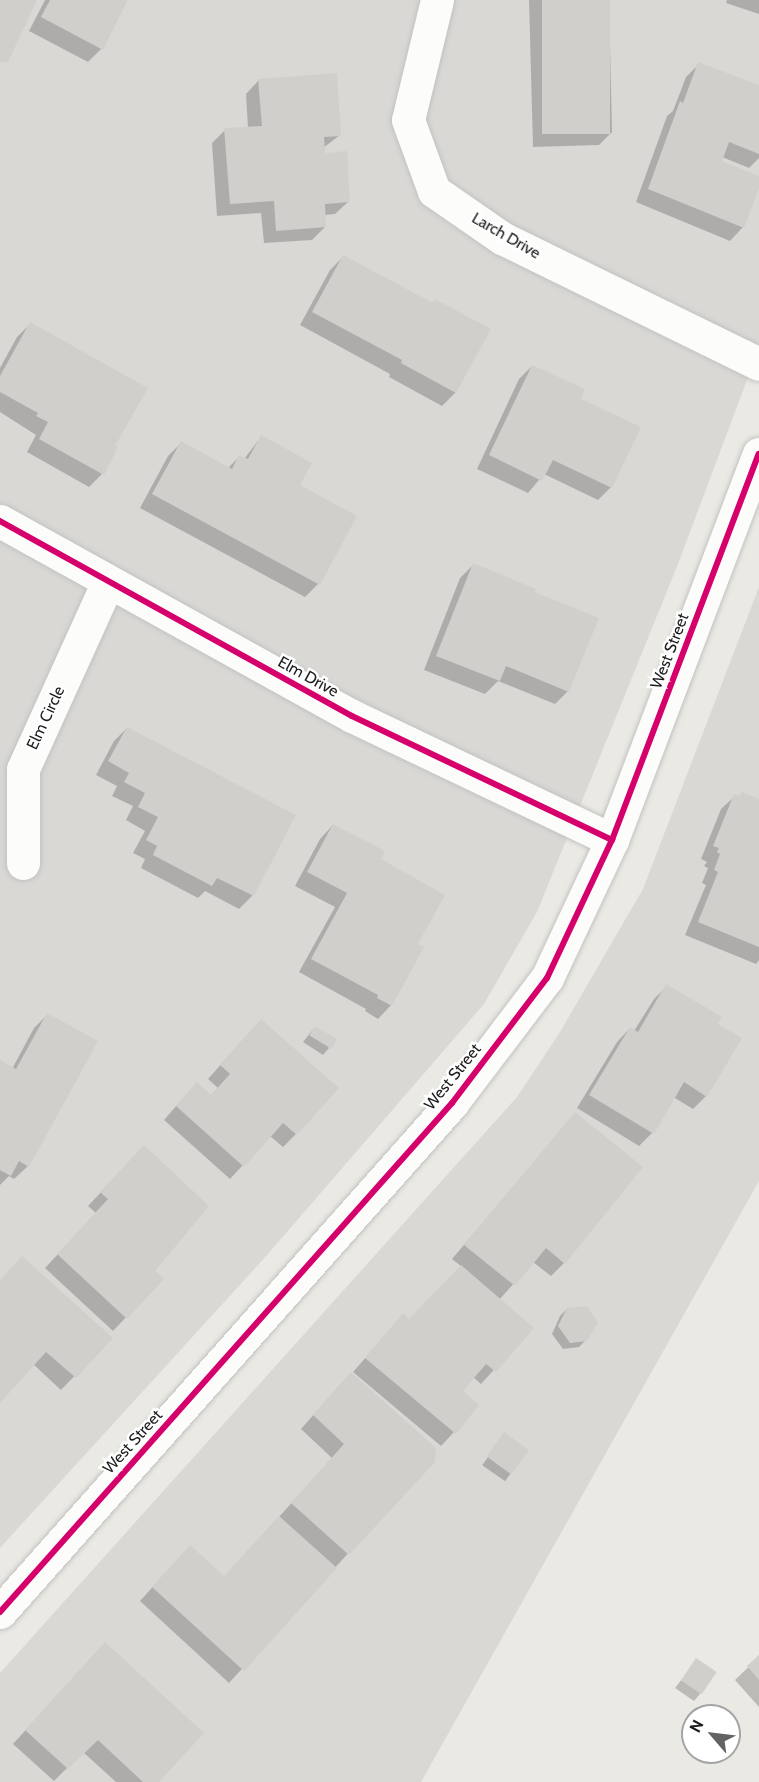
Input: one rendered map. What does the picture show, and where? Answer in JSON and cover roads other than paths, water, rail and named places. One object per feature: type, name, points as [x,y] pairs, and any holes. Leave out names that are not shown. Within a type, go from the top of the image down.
[{"type":"street","name":"Larch Drive","points":[[437,0],[408,120],[434,191],[502,238],[759,364]]},
{"type":"street","name":"West Street","points":[[0,1612],[452,1103],[547,978],[612,840],[759,454]]},
{"type":"street","name":"Elm Drive","points":[[0,521],[352,716],[612,840]]},
{"type":"street","name":"Elm Circle","points":[[23,863],[23,769],[108,582]]}]
